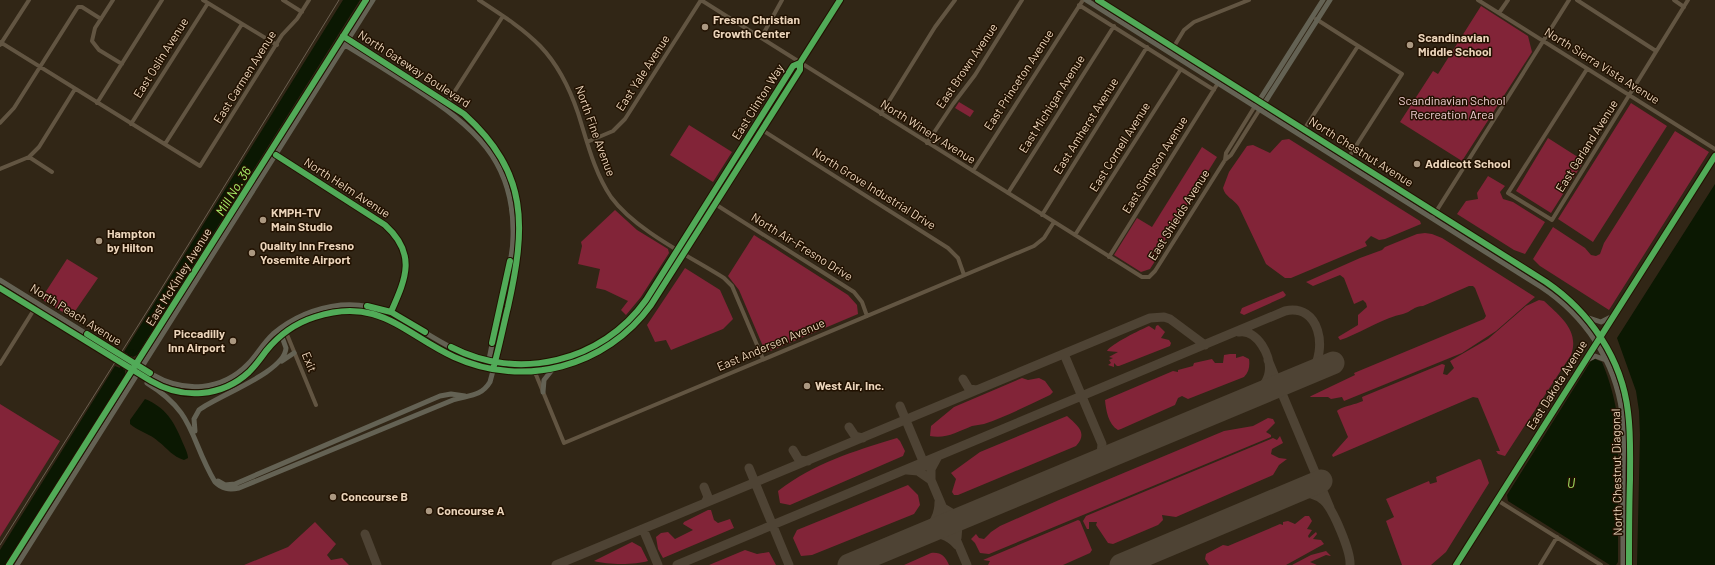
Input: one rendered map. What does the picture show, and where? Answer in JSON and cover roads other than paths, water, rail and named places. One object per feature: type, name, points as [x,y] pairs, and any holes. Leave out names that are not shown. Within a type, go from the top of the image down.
[{"type":"main road","name":"East McKinley Avenue","points":[[9,565],[366,0]]},
{"type":"main road","name":"East McKinley Avenue","points":[[17,565],[373,0]]},
{"type":"main road","points":[[800,63],[840,0]]},
{"type":"main road","name":"North Chestnut Avenue","points":[[1086,0],[1519,272],[1564,303],[1597,342]]},
{"type":"main road","name":"North Chestnut Avenue","points":[[1098,0],[1555,289],[1585,315],[1600,336]]},
{"type":"main road","name":"East Shields Avenue","points":[[1255,106],[1323,0]]},
{"type":"main road","name":"East Shields Avenue","points":[[1260,110],[1330,0]]},
{"type":"main road","name":"North Gateway Boulevard","points":[[211,475],[222,487],[230,489],[239,488],[452,400],[481,392],[486,388],[495,363],[516,264],[520,237],[516,197],[509,174],[494,147],[477,126],[343,36]]},
{"type":"main road","name":"North Gateway Boulevard","points":[[340,41],[446,105],[479,137],[494,159],[502,175],[508,192],[513,216],[513,237],[510,263],[487,368]]},
{"type":"main road","points":[[1183,61],[1196,65],[1210,74],[1213,72]]},
{"type":"main road","name":"East Clinton Way","points":[[138,373],[171,390],[191,394],[212,392],[231,385],[243,377],[281,336],[301,322],[317,316],[348,311],[370,313],[389,319],[450,355],[487,368],[511,372],[535,372],[553,369],[577,362],[604,349],[625,334],[641,318],[800,70],[800,63],[793,66],[646,300],[629,321],[607,339],[582,352],[558,361],[532,365],[495,363],[455,350],[391,312],[370,306],[336,306],[310,312],[282,327],[266,341],[243,369],[228,379],[215,384],[196,388],[176,386],[142,368]]},
{"type":"main road","points":[[276,155],[275,151],[293,117]]},
{"type":"main road","points":[[191,290],[192,283],[212,245]]},
{"type":"main road","points":[[1519,272],[1522,267]]},
{"type":"main road","name":"North Peach Avenue","points":[[0,281],[142,368]]},
{"type":"main road","name":"North Peach Avenue","points":[[0,288],[138,373]]},
{"type":"main road","points":[[348,311],[358,309],[384,314],[391,312]]},
{"type":"main road","points":[[1585,315],[1601,322],[1613,316]]},
{"type":"main road","points":[[604,349],[625,330],[629,321]]},
{"type":"main road","points":[[274,367],[283,358],[286,352],[286,344],[281,336],[282,327]]},
{"type":"main road","name":"North Chestnut Diagonal","points":[[1600,336],[1617,368],[1628,411],[1630,442],[1629,565]]},
{"type":"main road","name":"North Chestnut Diagonal","points":[[1597,342],[1618,391],[1623,421],[1623,565]]},
{"type":"main road","points":[[196,439],[193,421],[199,410],[247,384],[294,353]]},
{"type":"main road","points":[[1585,361],[1593,356],[1598,356],[1606,361]]},
{"type":"main road","points":[[543,392],[544,380],[553,369]]},
{"type":"main road","points":[[138,373],[142,380],[165,394],[184,415],[211,475],[225,485],[235,484],[440,396],[451,394],[467,396]]},
{"type":"main road","points":[[321,446],[324,453]]},
{"type":"main road","points":[[13,565],[20,548]]},
{"type":"street","points":[[29,0],[0,44],[165,144],[242,24]]},
{"type":"street","points":[[112,0],[93,32],[94,44],[122,64]]},
{"type":"street","points":[[97,103],[162,0]]},
{"type":"street","points":[[204,0],[277,46]]},
{"type":"street","points":[[283,0],[302,12]]},
{"type":"street","name":"East Carmen Avenue","points":[[165,144],[200,166],[277,46],[282,35],[302,12],[309,0]]},
{"type":"street","name":"North Fine Avenue","points":[[479,0],[533,37],[555,63],[569,89],[601,180],[622,210],[643,227],[724,278],[732,286],[763,359]]},
{"type":"street","name":"North Winery Avenue","points":[[701,0],[1137,275],[1146,278]]},
{"type":"street","name":"East Yale Avenue","points":[[588,142],[613,131],[625,119],[701,0]]},
{"type":"street","points":[[761,38],[782,0]]},
{"type":"street","points":[[881,114],[935,27],[955,0]]},
{"type":"street","name":"East Brown Avenue","points":[[927,143],[952,104],[975,75],[1022,0]]},
{"type":"street","name":"East Princeton Avenue","points":[[973,171],[1083,0]]},
{"type":"street","points":[[1170,53],[1184,30],[1194,22],[1249,0]]},
{"type":"street","name":"North Sierra Vista Avenue","points":[[1478,0],[1715,149]]},
{"type":"street","points":[[1499,13],[1508,0]]},
{"type":"street","points":[[1432,218],[1569,0]]},
{"type":"street","points":[[1577,0],[1656,51]]},
{"type":"street","points":[[1674,0],[1684,6]]},
{"type":"street","name":"East Garland Avenue","points":[[1587,69],[1508,193],[1552,220],[1688,0]]},
{"type":"street","name":"East Oslin Avenue","points":[[132,124],[208,3]]},
{"type":"street","points":[[1079,5],[1214,90]]},
{"type":"street","points":[[0,123],[14,108],[78,7],[101,19]]},
{"type":"street","points":[[446,105],[503,16]]},
{"type":"street","points":[[1312,17],[1402,74],[1345,163]]},
{"type":"street","name":"East Michigan Avenue","points":[[1008,193],[1114,26]]},
{"type":"street","points":[[1301,135],[1358,46]]},
{"type":"street","name":"East Amherst Avenue","points":[[1042,214],[1147,47]]},
{"type":"street","name":"East Cornell Avenue","points":[[1075,235],[1181,68]]},
{"type":"street","name":"East Simpson Avenue","points":[[1109,257],[1218,83]]},
{"type":"street","points":[[0,169],[29,157],[39,147],[75,89]]},
{"type":"street","name":"East Shields Avenue","points":[[1225,160],[1226,153],[1255,106]]},
{"type":"street","name":"East Shields Avenue","points":[[1146,278],[1151,276],[1155,271],[1225,160],[1231,155],[1260,110]]},
{"type":"street","name":"North Grove Industrial Drive","points":[[762,130],[948,248],[958,258],[964,275]]},
{"type":"street","name":"North Helm Avenue","points":[[276,155],[385,225],[396,236],[403,248],[406,270],[402,286],[391,312]]},
{"type":"street","name":"East Dakota Avenue","points":[[1456,565],[1715,156]]},
{"type":"street","points":[[29,157],[52,172]]},
{"type":"street","name":"North Air-Fresno Drive","points":[[715,204],[854,292],[862,302],[867,316]]},
{"type":"street","name":"East Andersen Avenue","points":[[532,365],[564,442],[1034,246],[1044,238],[1054,222]]},
{"type":"street","points":[[510,263],[516,264]]},
{"type":"street","points":[[0,364],[35,309],[38,308],[48,314],[55,314]]},
{"type":"street","name":"Exit","points":[[282,327],[286,332],[316,405]]},
{"type":"street","points":[[1497,500],[1601,565]]},
{"type":"street","points":[[1540,565],[1557,537]]},
{"type":"water","points":[[343,0],[360,0],[137,355],[133,357],[124,352]]},
{"type":"water","points":[[1715,184],[1715,565],[1637,565],[1640,435],[1639,411],[1636,391],[1617,338]]},
{"type":"water","name":"U","points":[[1595,359],[1602,362],[1605,369],[1612,391],[1618,421],[1618,562],[1616,565],[1610,565],[1508,501],[1507,495],[1591,361]]},
{"type":"water","points":[[115,366],[125,370],[125,375],[6,565],[0,565],[0,550]]},
{"type":"water","points":[[145,399],[158,406],[172,421],[186,450],[188,458],[184,460],[177,457],[156,439],[130,424],[130,420]]},
{"type":"waterway","name":"Mill No. 36","points":[[120,371],[132,351]]},
{"type":"railway","points":[[0,545],[158,294],[339,0]]},
{"type":"place","name":"Fresno Christian Growth Center","points":[[705,27]]},
{"type":"place","name":"Scandinavian Middle School","points":[[1410,45]]},
{"type":"place","name":"Addicott School","points":[[1417,164]]},
{"type":"place","name":"KMPH-TV Main Studio","points":[[263,220]]},
{"type":"place","name":"Hampton by Hilton","points":[[99,241]]},
{"type":"place","name":"Quality Inn Fresno Yosemite Airport","points":[[252,253]]},
{"type":"place","name":"Piccadilly Inn Airport","points":[[233,341]]},
{"type":"place","name":"West Air, Inc.","points":[[807,386]]},
{"type":"place","name":"Concourse B","points":[[333,497]]},
{"type":"place","name":"Concourse A","points":[[429,511]]},
{"type":"park label","name":"Scandinavian School Recreation Area","points":[[1452,108]]}]
